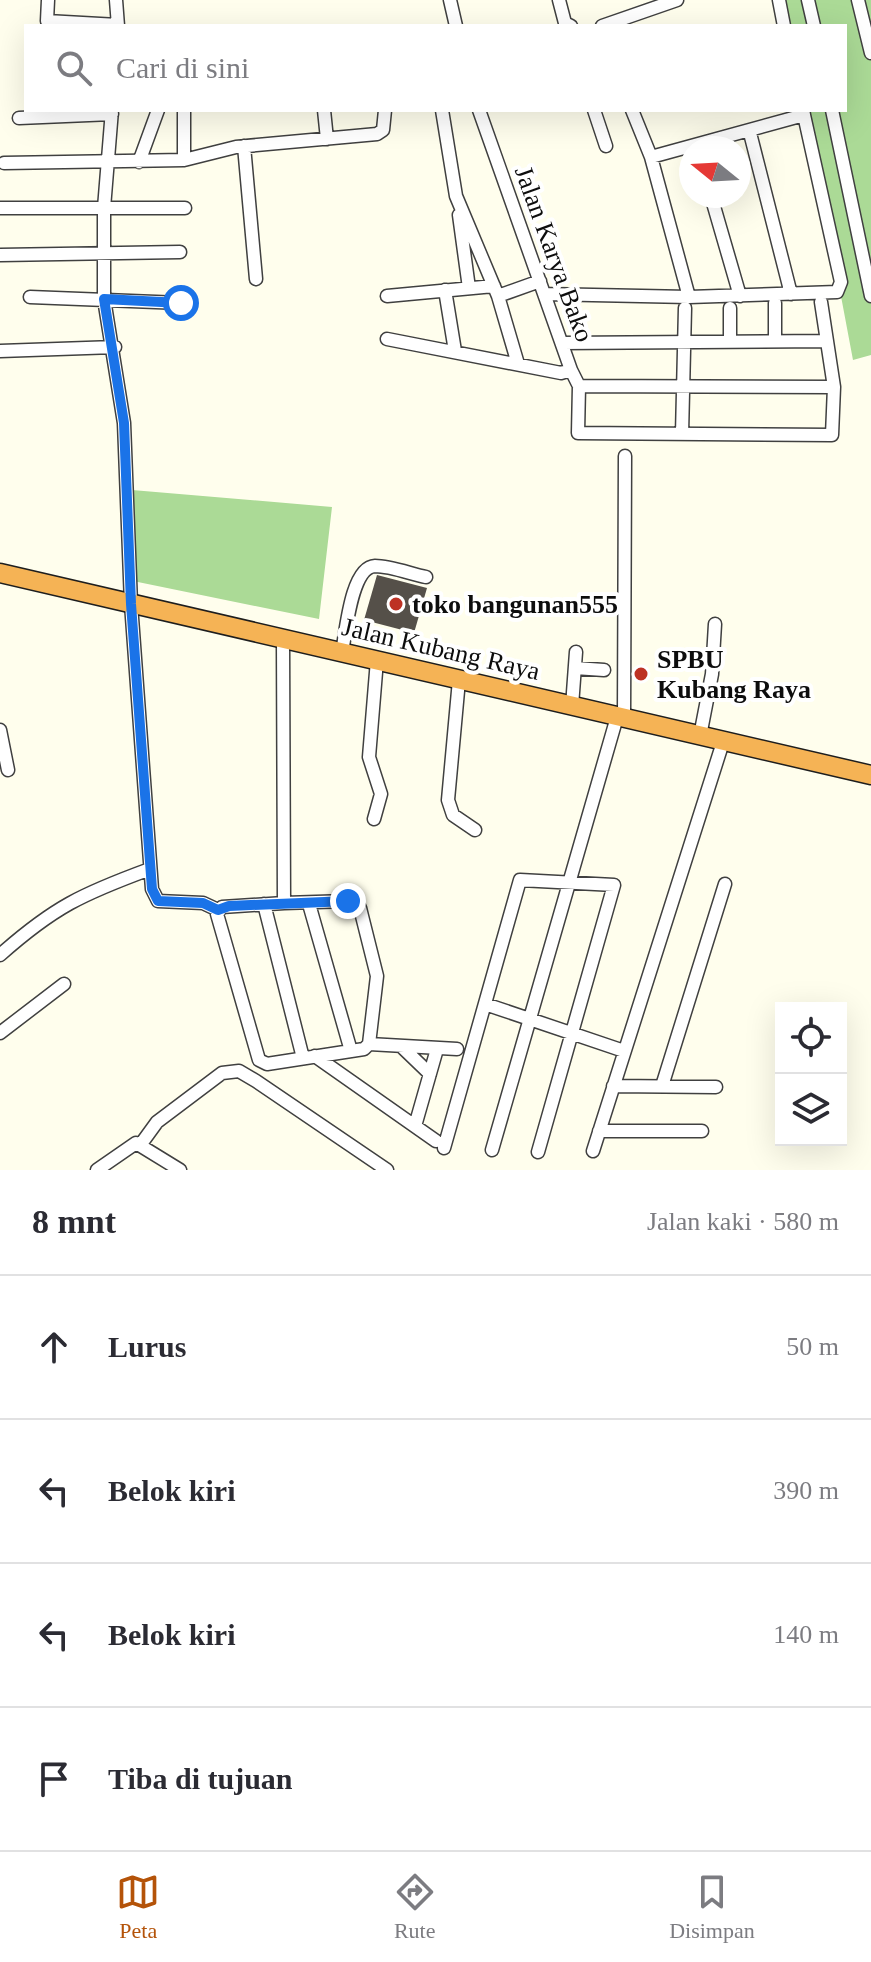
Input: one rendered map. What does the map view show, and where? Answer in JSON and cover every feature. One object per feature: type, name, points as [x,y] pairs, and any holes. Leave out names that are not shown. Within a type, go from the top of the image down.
[{"type":"highway","name":"Jalan Kubang Raya","points":[[0,573],[871,775]]},
{"type":"street","points":[[48,0],[47,21],[90,24]]},
{"type":"street","points":[[116,0],[118,24]]},
{"type":"street","points":[[450,0],[456,24]]},
{"type":"street","points":[[559,0],[567,24]]},
{"type":"street","points":[[605,24],[677,0]]},
{"type":"street","points":[[779,0],[780,24]]},
{"type":"street","points":[[808,0],[814,24]]},
{"type":"street","points":[[858,0],[871,53]]},
{"type":"street","points":[[19,118],[112,112],[104,208],[104,299],[115,347],[124,423],[131,604],[152,889],[158,901],[203,903],[218,910],[264,904],[348,901],[360,908],[377,976],[369,1044],[364,1049],[267,1064],[259,1060],[218,910]]},
{"type":"street","points":[[139,162],[157,112]]},
{"type":"street","points":[[184,112],[184,160]]},
{"type":"street","points":[[324,112],[327,139]]},
{"type":"street","points":[[4,163],[184,160],[244,146],[377,134],[383,130],[385,112]]},
{"type":"street","points":[[442,112],[469,288]]},
{"type":"street","name":"Jalan Karya Bako","points":[[387,339],[561,373],[571,370],[480,112]]},
{"type":"street","points":[[595,112],[606,146]]},
{"type":"street","points":[[635,112],[651,157],[687,302],[682,434]]},
{"type":"street","points":[[832,112],[871,296]]},
{"type":"street","points":[[545,294],[687,302],[740,296],[837,292],[841,286],[803,113],[738,136]]},
{"type":"street","points":[[750,133],[791,294]]},
{"type":"street","points":[[244,146],[256,279]]},
{"type":"street","points":[[651,157],[679,150]]},
{"type":"street","points":[[456,196],[496,291],[518,364]]},
{"type":"street","points":[[0,208],[185,208]]},
{"type":"street","points":[[714,208],[740,296]]},
{"type":"street","points":[[0,255],[180,252]]},
{"type":"street","points":[[387,296],[469,288],[496,291],[540,281]]},
{"type":"street","points":[[445,290],[455,351]]},
{"type":"street","points":[[30,297],[181,303]]},
{"type":"street","points":[[571,370],[579,386],[578,433],[832,435],[834,387],[821,302]]},
{"type":"street","points":[[775,303],[775,341]]},
{"type":"street","points":[[730,308],[730,341]]},
{"type":"street","points":[[562,343],[827,341]]},
{"type":"street","points":[[0,351],[115,347]]},
{"type":"street","points":[[579,386],[834,387]]},
{"type":"street","points":[[492,1150],[567,884],[621,718],[625,456]]},
{"type":"street","points":[[342,652],[356,583],[364,570],[374,566],[426,577]]},
{"type":"street","points":[[700,736],[712,674],[715,624]]},
{"type":"street","points":[[283,640],[284,903]]},
{"type":"street","points":[[572,706],[576,652]]},
{"type":"street","points":[[374,819],[381,794],[369,757],[377,660]]},
{"type":"street","points":[[575,668],[604,670]]},
{"type":"street","points":[[459,680],[448,800],[453,815],[475,830]]},
{"type":"street","points":[[0,730],[8,770]]},
{"type":"street","points":[[593,1151],[723,742]]},
{"type":"street","points":[[0,955],[43,916],[69,901],[150,869]]},
{"type":"street","points":[[264,904],[309,1057],[440,1144],[485,1004],[520,880],[614,885],[538,1152]]},
{"type":"street","points":[[662,1086],[725,884]]},
{"type":"street","points":[[309,904],[351,1051]]},
{"type":"street","points":[[0,1033],[64,984]]},
{"type":"street","points":[[485,1004],[624,1051]]},
{"type":"street","points":[[369,1044],[457,1049]]},
{"type":"street","points":[[403,1048],[430,1074]]},
{"type":"street","points":[[415,1126],[437,1049]]},
{"type":"street","points":[[242,1073],[259,1060]]},
{"type":"street","points":[[141,1144],[157,1122],[222,1073],[242,1073],[387,1170]]},
{"type":"street","points":[[613,1086],[716,1087]]},
{"type":"street","points":[[599,1131],[702,1131]]},
{"type":"street","points":[[97,1170],[128,1146],[141,1144],[180,1170]]},
{"type":"green space","points":[[785,0],[871,0],[871,355],[853,360],[806,112],[847,112],[847,24],[790,24]]},
{"type":"green space","points":[[132,490],[332,507],[319,619],[133,581]]},
{"type":"building","name":"toko bangunan555","points":[[377,575],[427,588],[414,633],[364,620]]},
{"type":"place","name":"toko bangunan555","points":[[396,604]]},
{"type":"place","name":"SPBU Kubang Raya","points":[[641,674]]},
{"type":"route","points":[[181,303],[104,299],[115,347],[124,423],[131,604],[152,889],[158,901],[207,903],[218,910],[229,906],[348,901]]}]
